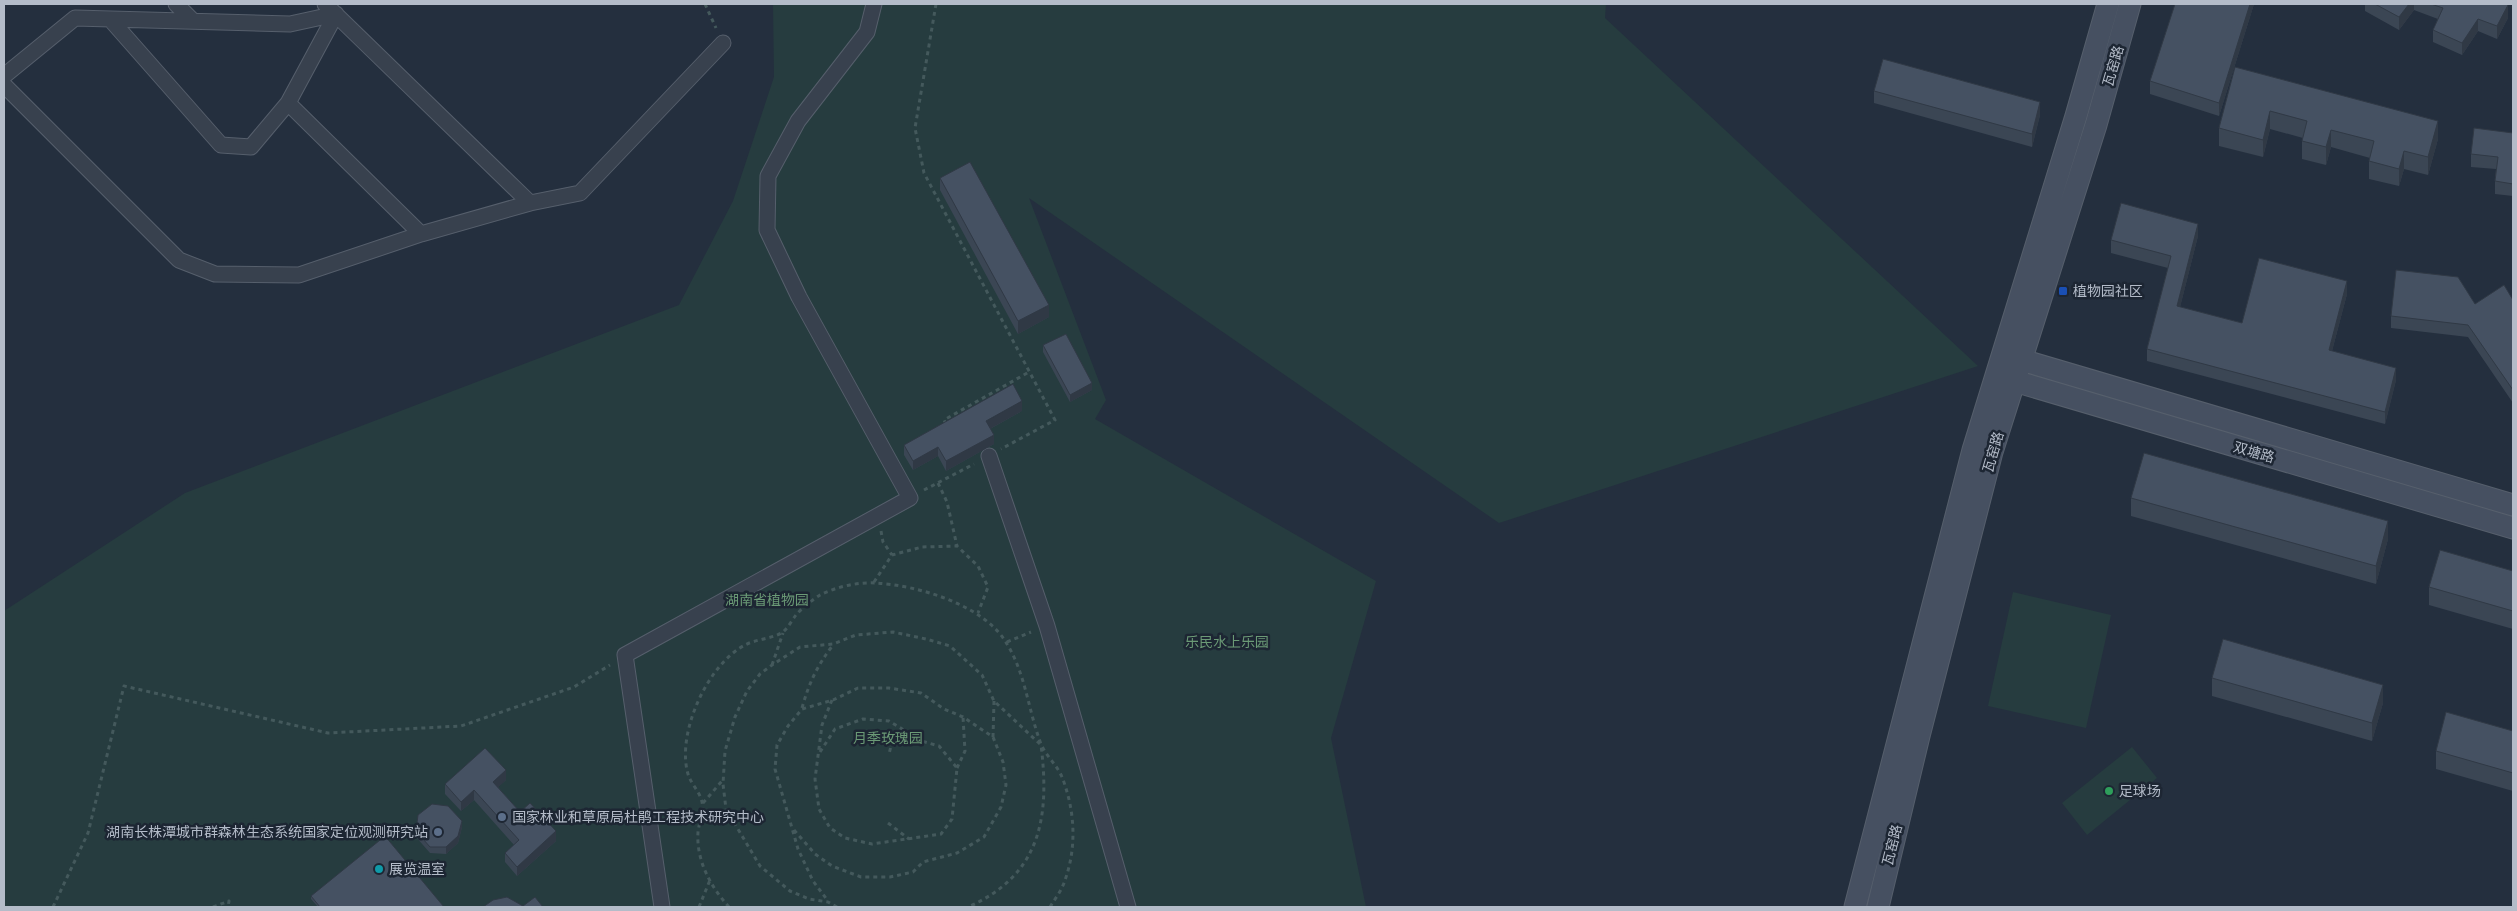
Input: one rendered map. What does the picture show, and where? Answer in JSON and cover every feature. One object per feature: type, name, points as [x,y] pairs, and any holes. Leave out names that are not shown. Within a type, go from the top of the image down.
[{"type":"main road","name":"瓦窑路","points":[[2012,357],[2108,4]]},
{"type":"main road","name":"瓦窑路","points":[[1855,907],[1974,450],[2005,379],[2094,134],[2130,4]]},
{"type":"main road","name":"双塘路","points":[[2012,357],[2513,505]]},
{"type":"main road","name":"瓦窑路","points":[[1878,907],[1919,736],[1989,461],[2005,379]]},
{"type":"main road","name":"双塘路","points":[[2005,379],[2513,528]]},
{"type":"street","points":[[176,4],[193,21]]},
{"type":"street","points":[[325,4],[530,203]]},
{"type":"street","points":[[662,907],[625,655],[910,498],[799,297],[767,230],[768,176],[798,121],[867,32],[874,4]]},
{"type":"street","points":[[4,76],[75,18],[290,24],[336,14]]},
{"type":"street","points":[[110,19],[221,145],[251,147],[288,103],[336,14]]},
{"type":"street","points":[[4,85],[178,260],[215,274],[299,274],[421,234],[530,203],[580,192],[723,43]]},
{"type":"street","points":[[288,103],[421,234]]},
{"type":"street","points":[[989,456],[1046,626],[1128,907]]},
{"type":"path","points":[[705,4],[723,43]]},
{"type":"path","points":[[910,498],[1054,420],[924,173],[915,128],[936,4]]},
{"type":"path","points":[[948,428],[944,420],[1029,372]]},
{"type":"path","points":[[966,458],[970,465]]},
{"type":"path","points":[[938,483],[947,502],[957,546],[978,566],[988,586],[978,614]]},
{"type":"path","points":[[879,515],[883,542],[892,555]]},
{"type":"path","points":[[873,582],[892,555],[922,547],[957,546]]},
{"type":"path","points":[[772,665],[783,632],[797,613],[819,596],[845,586],[873,582],[905,586],[946,599],[978,614],[1006,642],[1026,688],[1041,745],[1046,779],[1043,817],[1033,848],[1015,877],[988,898],[968,907]]},
{"type":"path","points":[[1006,642],[1046,626]]},
{"type":"path","points":[[703,803],[688,774],[687,742],[692,715],[710,678],[725,660],[745,645],[783,632]]},
{"type":"path","points":[[837,907],[828,902],[809,899],[790,890],[760,866],[726,809],[723,780],[725,750],[735,717],[747,691],[760,674],[772,665],[800,647],[833,644],[856,635],[893,632],[926,638],[950,646],[982,675],[994,701],[1041,745],[1061,776],[1073,814],[1073,849],[1065,882],[1050,907]]},
{"type":"path","points":[[828,902],[813,880],[798,849],[775,769],[778,745],[788,726],[802,709],[809,681],[818,664],[833,644]]},
{"type":"path","points":[[53,907],[88,833],[124,686],[328,733],[460,726],[574,687],[625,655]]},
{"type":"path","points":[[802,709],[833,700],[858,688],[889,688],[921,693],[944,710],[963,717],[993,737]]},
{"type":"path","points":[[833,700],[822,725],[815,779],[819,809],[830,828],[845,838],[872,844],[941,834],[952,819],[957,768],[965,751],[963,717]]},
{"type":"path","points":[[794,830],[815,854],[826,862],[861,877],[890,877],[913,872],[924,862],[957,853],[984,837],[1001,807],[1006,786],[1003,762],[993,737],[994,701]]},
{"type":"path","points":[[819,752],[834,729],[863,719],[889,721],[922,742]]},
{"type":"path","points":[[889,754],[891,746],[911,738],[939,746],[957,768]]},
{"type":"path","points":[[723,780],[703,803],[698,835],[702,866],[720,897],[729,907]]},
{"type":"path","points":[[888,823],[909,839]]},
{"type":"path","points":[[699,907],[710,880]]},
{"type":"path","points":[[213,907],[229,901],[228,907]]},
{"type":"green space","name":"湖南省植物园","points":[[773,4],[1606,4],[1605,18],[1978,366],[1499,523],[1029,198],[1106,400],[1095,419],[1376,581],[1331,738],[1366,907],[4,907],[4,611],[185,493],[679,305],[733,201],[774,77]]},
{"type":"green space","points":[[2013,592],[2111,615],[2086,728],[1988,706]]},
{"type":"green space","name":"足球场","points":[[2132,747],[2157,778],[2087,835],[2062,803]]},
{"type":"building","points":[[2175,4],[2250,4],[2219,103],[2150,81]]},
{"type":"building","points":[[2375,4],[2409,4],[2399,17]]},
{"type":"building","points":[[2431,4],[2508,5],[2497,26],[2478,19],[2462,43],[2433,30],[2443,8]]},
{"type":"building","points":[[1883,59],[2040,102],[2032,134],[1874,91]]},
{"type":"building","points":[[2235,67],[2438,121],[2428,157],[2404,151],[2399,169],[2369,161],[2374,141],[2331,130],[2326,147],[2302,141],[2307,121],[2270,111],[2263,140],[2219,128]]},
{"type":"building","points":[[2474,128],[2513,133],[2513,184],[2495,181],[2498,157],[2471,154]]},
{"type":"building","points":[[970,162],[1049,305],[1018,321],[940,178]]},
{"type":"building","points":[[2121,203],[2198,224],[2177,306],[2242,323],[2259,258],[2347,281],[2329,350],[2396,368],[2385,412],[2147,349],[2171,256],[2111,240]]},
{"type":"building","points":[[2396,270],[2458,277],[2475,304],[2504,285],[2513,300],[2513,390],[2468,325],[2391,316]]},
{"type":"building","points":[[1066,334],[1092,383],[1070,395],[1043,345]]},
{"type":"building","points":[[1013,384],[1022,401],[986,421],[994,435],[946,461],[938,447],[913,461],[904,445]]},
{"type":"building","points":[[2144,453],[2388,521],[2376,566],[2131,498]]},
{"type":"building","points":[[2440,550],[2513,571],[2513,611],[2429,587]]},
{"type":"building","points":[[2223,639],[2383,685],[2372,723],[2212,678]]},
{"type":"building","points":[[2446,712],[2513,731],[2513,773],[2436,751]]},
{"type":"building","name":"国家林业和草原局杜鹃工程技术研究中心","points":[[485,748],[506,770],[493,782],[520,812],[530,803],[556,831],[517,867],[505,853],[519,840],[474,790],[461,802],[445,784]]},
{"type":"building","name":"湖南长株潭城市群森林生态系统国家定位观测研究站","points":[[432,804],[448,806],[462,821],[458,836],[446,847],[430,847],[416,831],[418,815]]},
{"type":"building","name":"展览温室","points":[[385,836],[444,907],[320,907],[311,896]]},
{"type":"building","points":[[507,897],[523,906],[535,897],[543,907],[483,907],[493,900]]},
{"type":"place","name":"植物园社区","points":[[2063,291]]},
{"type":"place","name":"足球场","points":[[2109,791]]},
{"type":"place","name":"国家林业和草原局杜鹃工程技术研究中心","points":[[502,817]]},
{"type":"place","name":"湖南长株潭城市群森林生态系统国家定位观测研究站","points":[[438,832]]},
{"type":"place","name":"展览温室","points":[[379,869]]},
{"type":"park label","name":"乐民水上乐园","points":[[1227,642]]},
{"type":"park label","name":"月季玫瑰园","points":[[888,738]]}]
